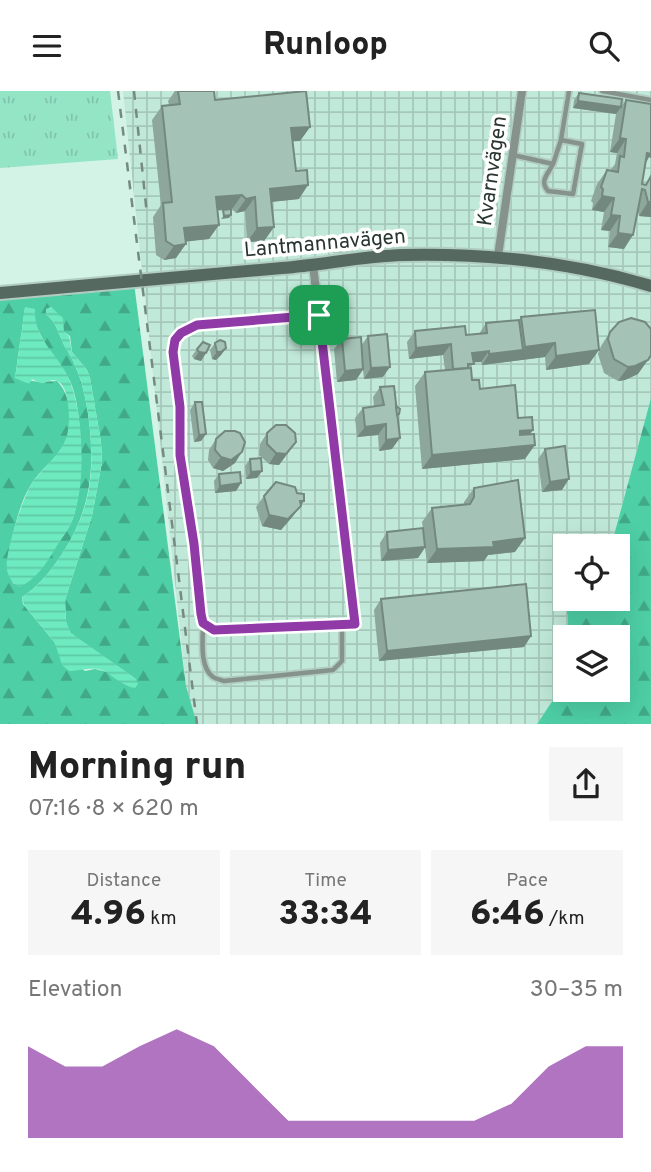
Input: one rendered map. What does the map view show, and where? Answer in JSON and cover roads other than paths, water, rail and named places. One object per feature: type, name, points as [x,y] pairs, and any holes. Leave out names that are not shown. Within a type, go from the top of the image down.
[{"type":"street","name":"Kvarnvägen","points":[[498,256],[522,91]]},
{"type":"street","name":"Lantmannavägen","points":[[0,293],[402,255],[498,256],[588,269],[651,286]]},
{"type":"street","points":[[313,265],[355,624]]},
{"type":"lane","points":[[561,140],[582,144],[573,194],[548,191],[543,180],[554,164],[569,91]]},
{"type":"lane","points":[[603,91],[651,100]]},
{"type":"lane","points":[[513,155],[554,164]]},
{"type":"lane","points":[[319,315],[197,325],[181,333],[175,340],[173,352],[180,407],[180,455],[203,623],[203,651],[206,667],[212,677],[225,681],[333,670],[342,661],[342,625]]},
{"type":"lane","points":[[203,623],[214,630],[226,631],[355,624]]},
{"type":"railway","points":[[118,91],[197,724]]},
{"type":"railway","points":[[134,91],[147,215]]}]
